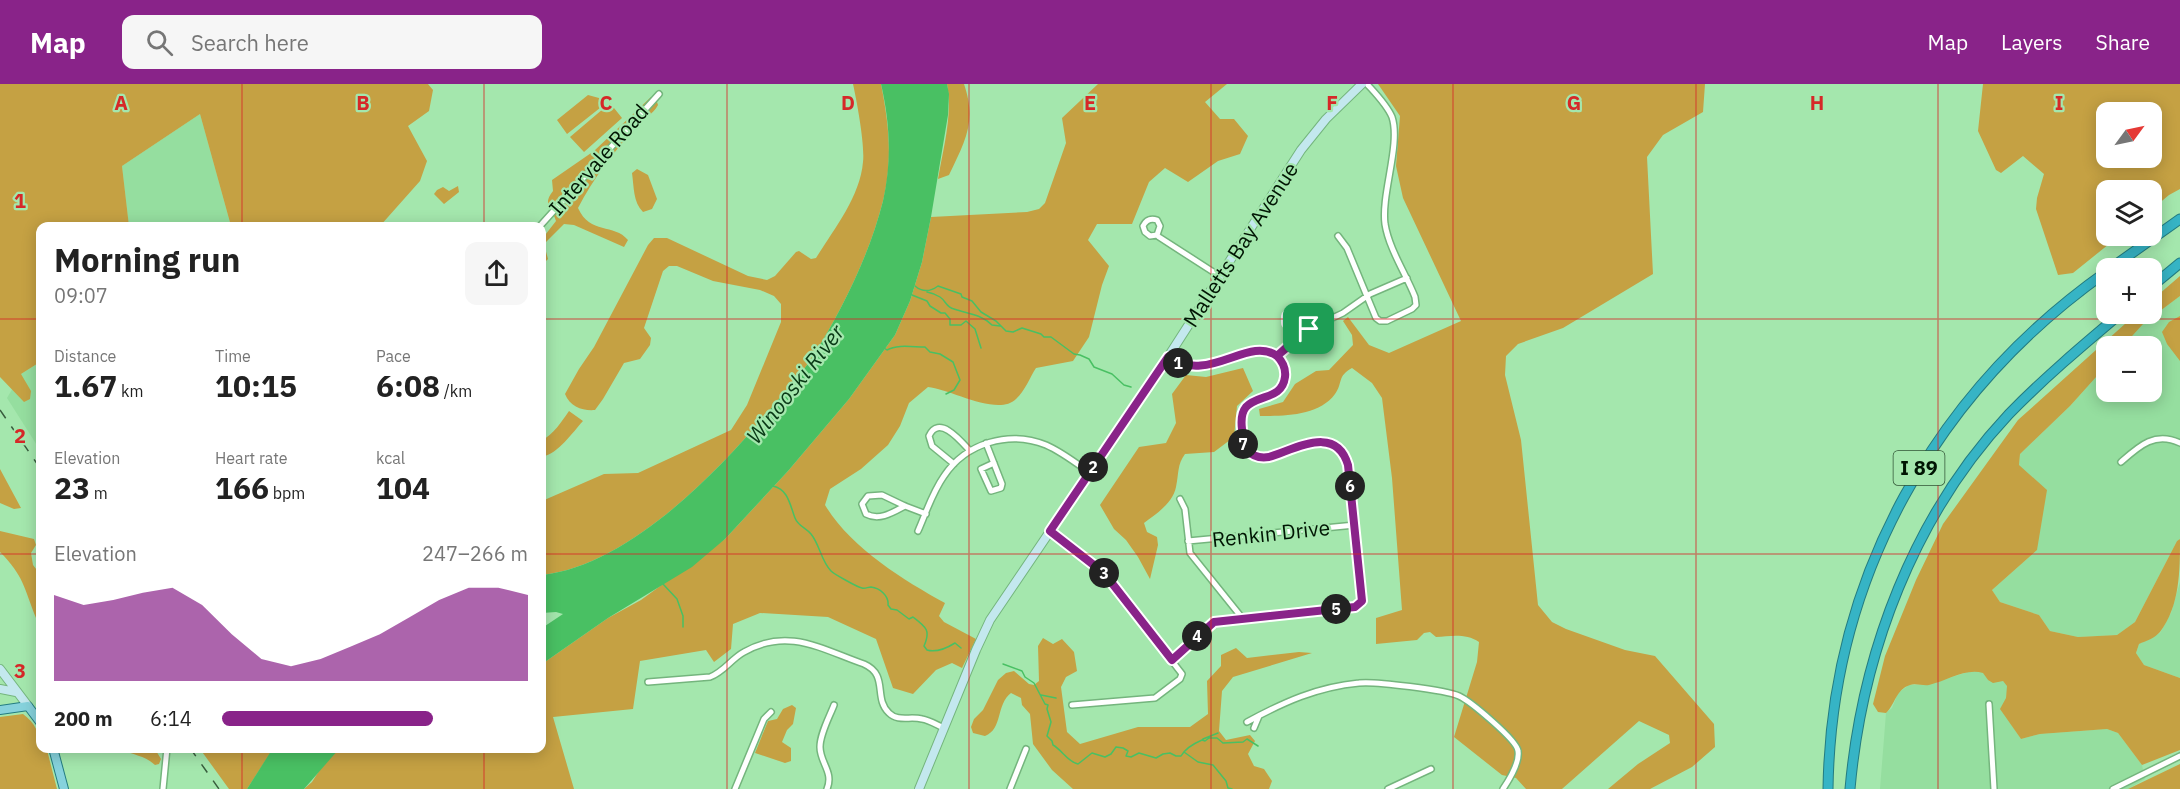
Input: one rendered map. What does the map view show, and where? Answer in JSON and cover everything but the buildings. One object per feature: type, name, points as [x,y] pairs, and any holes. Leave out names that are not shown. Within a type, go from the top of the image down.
[{"type":"highway","points":[[2125,258],[2180,219]]},
{"type":"highway","points":[[2162,278],[2180,263]]},
{"type":"highway","name":"I 89","points":[[1828,789],[1832,724],[1846,643],[1873,560],[1897,508],[1935,443],[1979,385],[2049,316],[2096,280]]},
{"type":"highway","name":"I 89","points":[[1850,789],[1860,714],[1873,659],[1899,588],[1932,520],[1970,463],[2008,415],[2062,362],[2108,324]]},
{"type":"main road","points":[[0,710],[28,706],[36,717]]},
{"type":"main road","points":[[54,753],[64,789]]},
{"type":"street","name":"Malletts Bay Avenue","points":[[919,789],[990,620],[1168,357],[1305,146],[1326,119],[1365,84]]},
{"type":"street","points":[[1338,236],[1347,248],[1375,316],[1380,321],[1387,321],[1414,308],[1416,303],[1388,234],[1384,216],[1394,136],[1393,121],[1387,109],[1365,84]]},
{"type":"street","name":"Intervale Road","points":[[544,222],[658,94]]},
{"type":"street","points":[[1157,235],[1221,277]]},
{"type":"street","points":[[1277,356],[1309,329],[1343,313],[1367,296],[1407,278]]},
{"type":"street","points":[[1298,337],[1287,323],[1288,315],[1297,314],[1309,329]]},
{"type":"street","points":[[1168,357],[1194,367],[1257,350],[1268,351],[1277,356],[1284,366],[1284,382],[1274,394],[1253,402],[1245,408],[1241,422],[1244,445],[1254,456],[1265,458],[1314,442],[1325,442],[1337,448],[1344,456],[1348,465],[1363,596],[1360,604],[1355,607],[1243,618],[1211,624],[1172,660]]},
{"type":"street","points":[[954,464],[930,442],[930,434],[934,429],[946,428],[969,452]]},
{"type":"street","points":[[2121,462],[2137,447],[2150,440],[2163,438],[2180,443]]},
{"type":"street","points":[[918,531],[940,482],[954,464],[969,452],[986,443],[1012,439],[1039,442],[1056,450],[1090,473]]},
{"type":"street","points":[[986,443],[994,462],[1002,485],[991,491],[981,469],[994,462]]},
{"type":"street","points":[[904,506],[890,514],[876,517],[866,514],[862,504],[866,497],[874,494],[886,496],[926,514]]},
{"type":"street","points":[[1180,500],[1185,509],[1190,553],[1243,618]]},
{"type":"street","name":"Renkin Drive","points":[[1188,542],[1355,525]]},
{"type":"street","points":[[1050,531],[1104,573],[1182,676],[1158,697],[1072,705]]},
{"type":"street","points":[[648,682],[710,677],[745,651],[773,641],[793,640],[870,667],[879,679],[884,707],[892,716],[922,718],[944,728]]},
{"type":"street","points":[[0,669],[28,706]]},
{"type":"street","points":[[1247,722],[1280,704],[1303,695],[1357,683],[1454,694],[1469,702],[1512,740],[1518,749],[1513,770],[1503,789]]},
{"type":"street","points":[[0,689],[16,692]]},
{"type":"street","points":[[1989,704],[1994,789]]},
{"type":"street","points":[[827,789],[830,775],[821,753],[820,744],[834,705]]},
{"type":"street","points":[[736,789],[764,719],[771,712]]},
{"type":"street","points":[[1254,728],[1259,716]]},
{"type":"street","points":[[1010,789],[1026,749]]},
{"type":"street","points":[[163,789],[167,753]]},
{"type":"street","points":[[2113,789],[2180,756]]},
{"type":"street","points":[[1388,789],[1431,769]]},
{"type":"shaded area","points":[[0,84],[428,84],[433,90],[429,111],[408,126],[427,161],[420,181],[384,222],[230,222],[200,114],[122,166],[129,222],[36,222],[36,365],[21,374],[31,391],[30,399],[24,402],[0,377]]},
{"type":"shaded area","points":[[853,84],[881,84],[889,142],[886,186],[877,222],[862,262],[844,302],[812,358],[756,426],[703,482],[673,509],[609,553],[575,567],[546,574],[546,499],[604,474],[638,473],[731,430],[747,405],[781,322],[781,304],[774,296],[760,290],[713,281],[677,266],[669,266],[663,271],[644,328],[651,338],[650,345],[640,359],[624,363],[595,410],[586,410],[574,405],[565,394],[594,347],[648,245],[654,238],[667,238],[748,276],[767,280],[775,276],[796,252],[799,251],[811,259],[816,258],[852,200],[861,175],[863,145]]},
{"type":"shaded area","points":[[947,84],[964,84],[968,97],[969,121],[964,141],[949,175],[938,179],[948,120]]},
{"type":"shaded area","points":[[1098,84],[1227,84],[1205,102],[1220,119],[1234,119],[1248,136],[1240,154],[1218,161],[1188,182],[1165,168],[1149,182],[1132,224],[1097,224],[1088,240],[1109,266],[1089,337],[1073,361],[1036,368],[1019,396],[1008,404],[986,404],[928,387],[909,403],[900,426],[888,445],[861,469],[830,489],[825,505],[848,535],[895,573],[945,603],[939,616],[944,622],[976,639],[962,668],[952,663],[936,670],[913,694],[893,688],[876,639],[828,617],[760,613],[733,624],[731,649],[714,662],[706,650],[640,661],[633,709],[553,717],[574,789],[304,789],[312,782],[330,753],[546,753],[546,661],[608,618],[641,600],[725,539],[788,471],[849,399],[895,335],[910,301],[922,262],[931,217],[1027,212],[1039,209],[1045,203],[1066,143],[1062,118]]},
{"type":"shaded area","points":[[1378,84],[1705,84],[1703,112],[1663,135],[1647,157],[1653,274],[1563,328],[1518,344],[1506,356],[1505,375],[1521,440],[1538,605],[1552,622],[1566,629],[1625,650],[1655,656],[1714,724],[1715,747],[1692,767],[1650,789],[1608,789],[1638,764],[1670,743],[1669,735],[1639,721],[1562,789],[1526,789],[1516,778],[1502,775],[1454,737],[1477,662],[1479,642],[1464,636],[1436,637],[1430,632],[1424,633],[1417,640],[1376,644],[1376,618],[1402,610],[1392,478],[1382,398],[1372,383],[1352,368],[1342,377],[1335,394],[1320,407],[1311,411],[1280,416],[1260,416],[1259,409],[1283,402],[1295,384],[1316,371],[1329,370],[1353,345],[1352,335],[1343,321],[1348,317],[1369,345],[1389,353],[1461,321],[1403,198],[1396,166],[1400,116]]},
{"type":"shaded area","points":[[1983,84],[2180,84],[2180,189],[2162,201],[2162,180],[2096,180],[2096,246],[2107,246],[2073,273],[2058,275],[2036,209],[2044,174],[2023,156],[2001,173],[1996,170],[1978,131]]},
{"type":"shaded area","points":[[588,95],[599,98],[605,104],[567,134],[557,120]]},
{"type":"shaded area","points":[[651,97],[656,99],[658,105],[656,108],[611,157],[578,208],[583,216],[595,226],[616,232],[628,240],[624,247],[574,225],[564,224],[546,242],[546,234],[556,221],[548,203],[553,191],[552,180],[594,151]]},
{"type":"shaded area","points":[[610,103],[622,118],[584,152],[570,137]]},
{"type":"shaded area","points":[[200,114],[230,222],[129,222],[122,166]]},
{"type":"shaded area","points":[[637,169],[648,175],[657,199],[652,209],[643,212],[637,204],[634,189],[632,173]]},
{"type":"shaded area","points":[[458,186],[459,192],[444,204],[434,194],[443,187],[449,191]]},
{"type":"shaded area","points":[[2180,276],[2180,296],[2162,310],[2162,292]]},
{"type":"shaded area","points":[[2180,296],[2180,539],[2135,622],[2117,635],[2078,637],[2050,631],[2039,615],[2000,602],[1992,590],[2037,550],[2019,465],[2020,454],[2070,406],[2096,377],[2096,402],[2162,402],[2162,336],[2132,336],[2143,324],[2162,324],[2162,310]]},
{"type":"shaded area","points":[[2180,316],[2180,361],[2167,344],[2162,332],[2169,322]]},
{"type":"shaded area","points":[[2125,324],[2143,324],[2132,336],[2112,336]]},
{"type":"shaded area","points":[[2096,350],[2096,377],[2070,406],[2020,454],[2019,465],[2047,490],[2037,550],[1992,590],[2000,602],[2039,615],[2050,631],[2078,637],[2117,635],[2135,622],[2180,539],[2178,587],[2172,611],[2160,632],[2139,644],[2136,653],[2144,665],[2180,678],[2180,750],[2142,765],[2118,733],[2107,729],[2040,734],[2021,739],[2000,709],[2006,698],[2007,686],[2003,681],[1993,683],[1983,673],[1970,672],[1929,685],[1914,684],[1905,687],[1886,713],[1878,712],[1873,704],[1885,656],[1916,580],[1943,524],[2018,420]]},
{"type":"shaded area","points":[[36,365],[36,444],[7,398],[21,374]]},
{"type":"shaded area","points":[[1243,368],[1253,391],[1237,406],[1234,437],[1214,452],[1185,454],[1179,466],[1174,493],[1163,508],[1144,523],[1147,532],[1157,537],[1158,545],[1150,579],[1138,557],[1126,540],[1114,529],[1100,505],[1139,447],[1166,443],[1176,423],[1172,394],[1186,375],[1206,377]]},
{"type":"shaded area","points":[[569,411],[583,421],[560,447],[546,456],[546,438]]},
{"type":"shaded area","points":[[0,469],[21,508],[14,509],[0,503]]},
{"type":"shaded area","points":[[0,531],[34,539],[36,545],[31,553],[36,569],[36,618],[19,576],[0,552]]},
{"type":"shaded area","points":[[2180,582],[2180,678],[2144,665],[2136,653],[2139,644],[2160,633],[2171,613]]},
{"type":"shaded area","points":[[1043,638],[1053,644],[1062,639],[1074,652],[1077,671],[1066,677],[1061,687],[1067,732],[1080,744],[1138,727],[1190,727],[1208,714],[1207,681],[1221,666],[1221,655],[1236,648],[1247,658],[1299,652],[1312,653],[1233,677],[1222,691],[1219,731],[1226,740],[1250,735],[1255,741],[1248,754],[1254,766],[1264,769],[1272,781],[1269,789],[1073,789],[1052,770],[1033,744],[1030,714],[1022,705],[1021,698],[1011,693],[1003,703],[995,728],[991,733],[985,736],[973,733],[971,727],[974,719],[983,710],[998,680],[1006,673],[1014,671],[1029,684],[1034,685],[1039,681],[1038,646]]},
{"type":"shaded area","points":[[1974,670],[1983,672],[1988,680],[2003,681],[2008,686],[2006,698],[2011,724],[2021,739],[2040,734],[2107,729],[2118,733],[2142,765],[2145,779],[2128,789],[1880,789],[1886,713],[1892,708],[1898,693],[1909,685],[1927,685]]},
{"type":"shaded area","points":[[792,705],[796,708],[793,724],[787,730],[782,742],[791,748],[791,761],[785,763],[755,753],[768,721],[777,719],[783,709]]},
{"type":"shaded area","points":[[23,714],[31,721],[36,729],[36,753],[48,753],[57,789],[0,789],[0,717]]},
{"type":"shaded area","points":[[132,753],[157,753],[161,759],[159,764],[155,765]]},
{"type":"shaded area","points":[[203,753],[270,753],[247,789],[229,789]]},
{"type":"shaded area","points":[[2180,764],[2180,789],[2128,789]]},
{"type":"water","name":"Winooski River","points":[[881,84],[947,84],[948,115],[922,262],[910,301],[895,335],[849,399],[788,471],[725,539],[692,567],[608,618],[546,661],[546,625],[563,614],[546,613],[546,574],[575,567],[609,553],[673,509],[703,482],[756,426],[812,358],[844,302],[877,222],[888,171],[889,142]]},
{"type":"water","points":[[270,753],[336,753],[304,789],[247,789]]},
{"type":"waterway","points":[[915,286],[926,290],[938,286],[961,294],[1006,331],[1013,332],[1022,328],[1044,337],[1051,337],[1074,354],[1089,359],[1094,367],[1112,374],[1124,385],[1131,387]]},
{"type":"waterway","points":[[927,292],[940,297],[951,308],[979,316],[992,325],[1000,326]]},
{"type":"waterway","points":[[912,295],[927,301],[930,306],[945,313],[950,319],[950,325],[961,325],[966,321],[975,329],[981,348]]},
{"type":"waterway","points":[[884,348],[887,350],[900,346],[925,347],[930,352],[940,354],[953,362],[960,380],[954,390],[946,394]]},
{"type":"waterway","points":[[773,486],[785,494],[796,521],[814,538],[831,571],[859,587],[878,589],[885,596],[891,609],[897,610],[909,619],[913,617],[926,629],[927,636],[924,646],[927,650],[938,650],[955,643],[961,648]]},
{"type":"waterway","points":[[663,584],[677,599],[683,616],[683,627]]},
{"type":"waterway","points":[[1003,664],[1022,671],[1025,677],[1034,683],[1045,704],[1048,705],[1051,722],[1047,736],[1053,745],[1071,761],[1078,764],[1092,753],[1105,757],[1111,754],[1116,747],[1128,751],[1126,756],[1131,757],[1139,753],[1156,758],[1170,753],[1181,756],[1193,745],[1209,738],[1217,738],[1223,743],[1243,742],[1247,739],[1258,746]]},
{"type":"waterway","points":[[1041,695],[1056,698]]},
{"type":"waterway","points":[[1203,739],[1218,733]]},
{"type":"waterway","points":[[1184,752],[1198,762],[1213,765],[1226,781],[1228,788],[1232,789]]},
{"type":"railway","points":[[0,410],[36,462]]},
{"type":"railway","points":[[194,753],[219,789]]},
{"type":"route","points":[[1309,329],[1277,356],[1268,351],[1257,350],[1205,366],[1194,367],[1168,357],[1050,531],[1104,573],[1172,660],[1205,629],[1217,621],[1355,607],[1362,601],[1348,465],[1342,453],[1331,444],[1318,441],[1262,458],[1254,456],[1242,442],[1241,422],[1245,408],[1253,402],[1274,394],[1284,382],[1284,366],[1277,356],[1298,337],[1287,323],[1287,316],[1291,313],[1296,314],[1309,329]]}]
